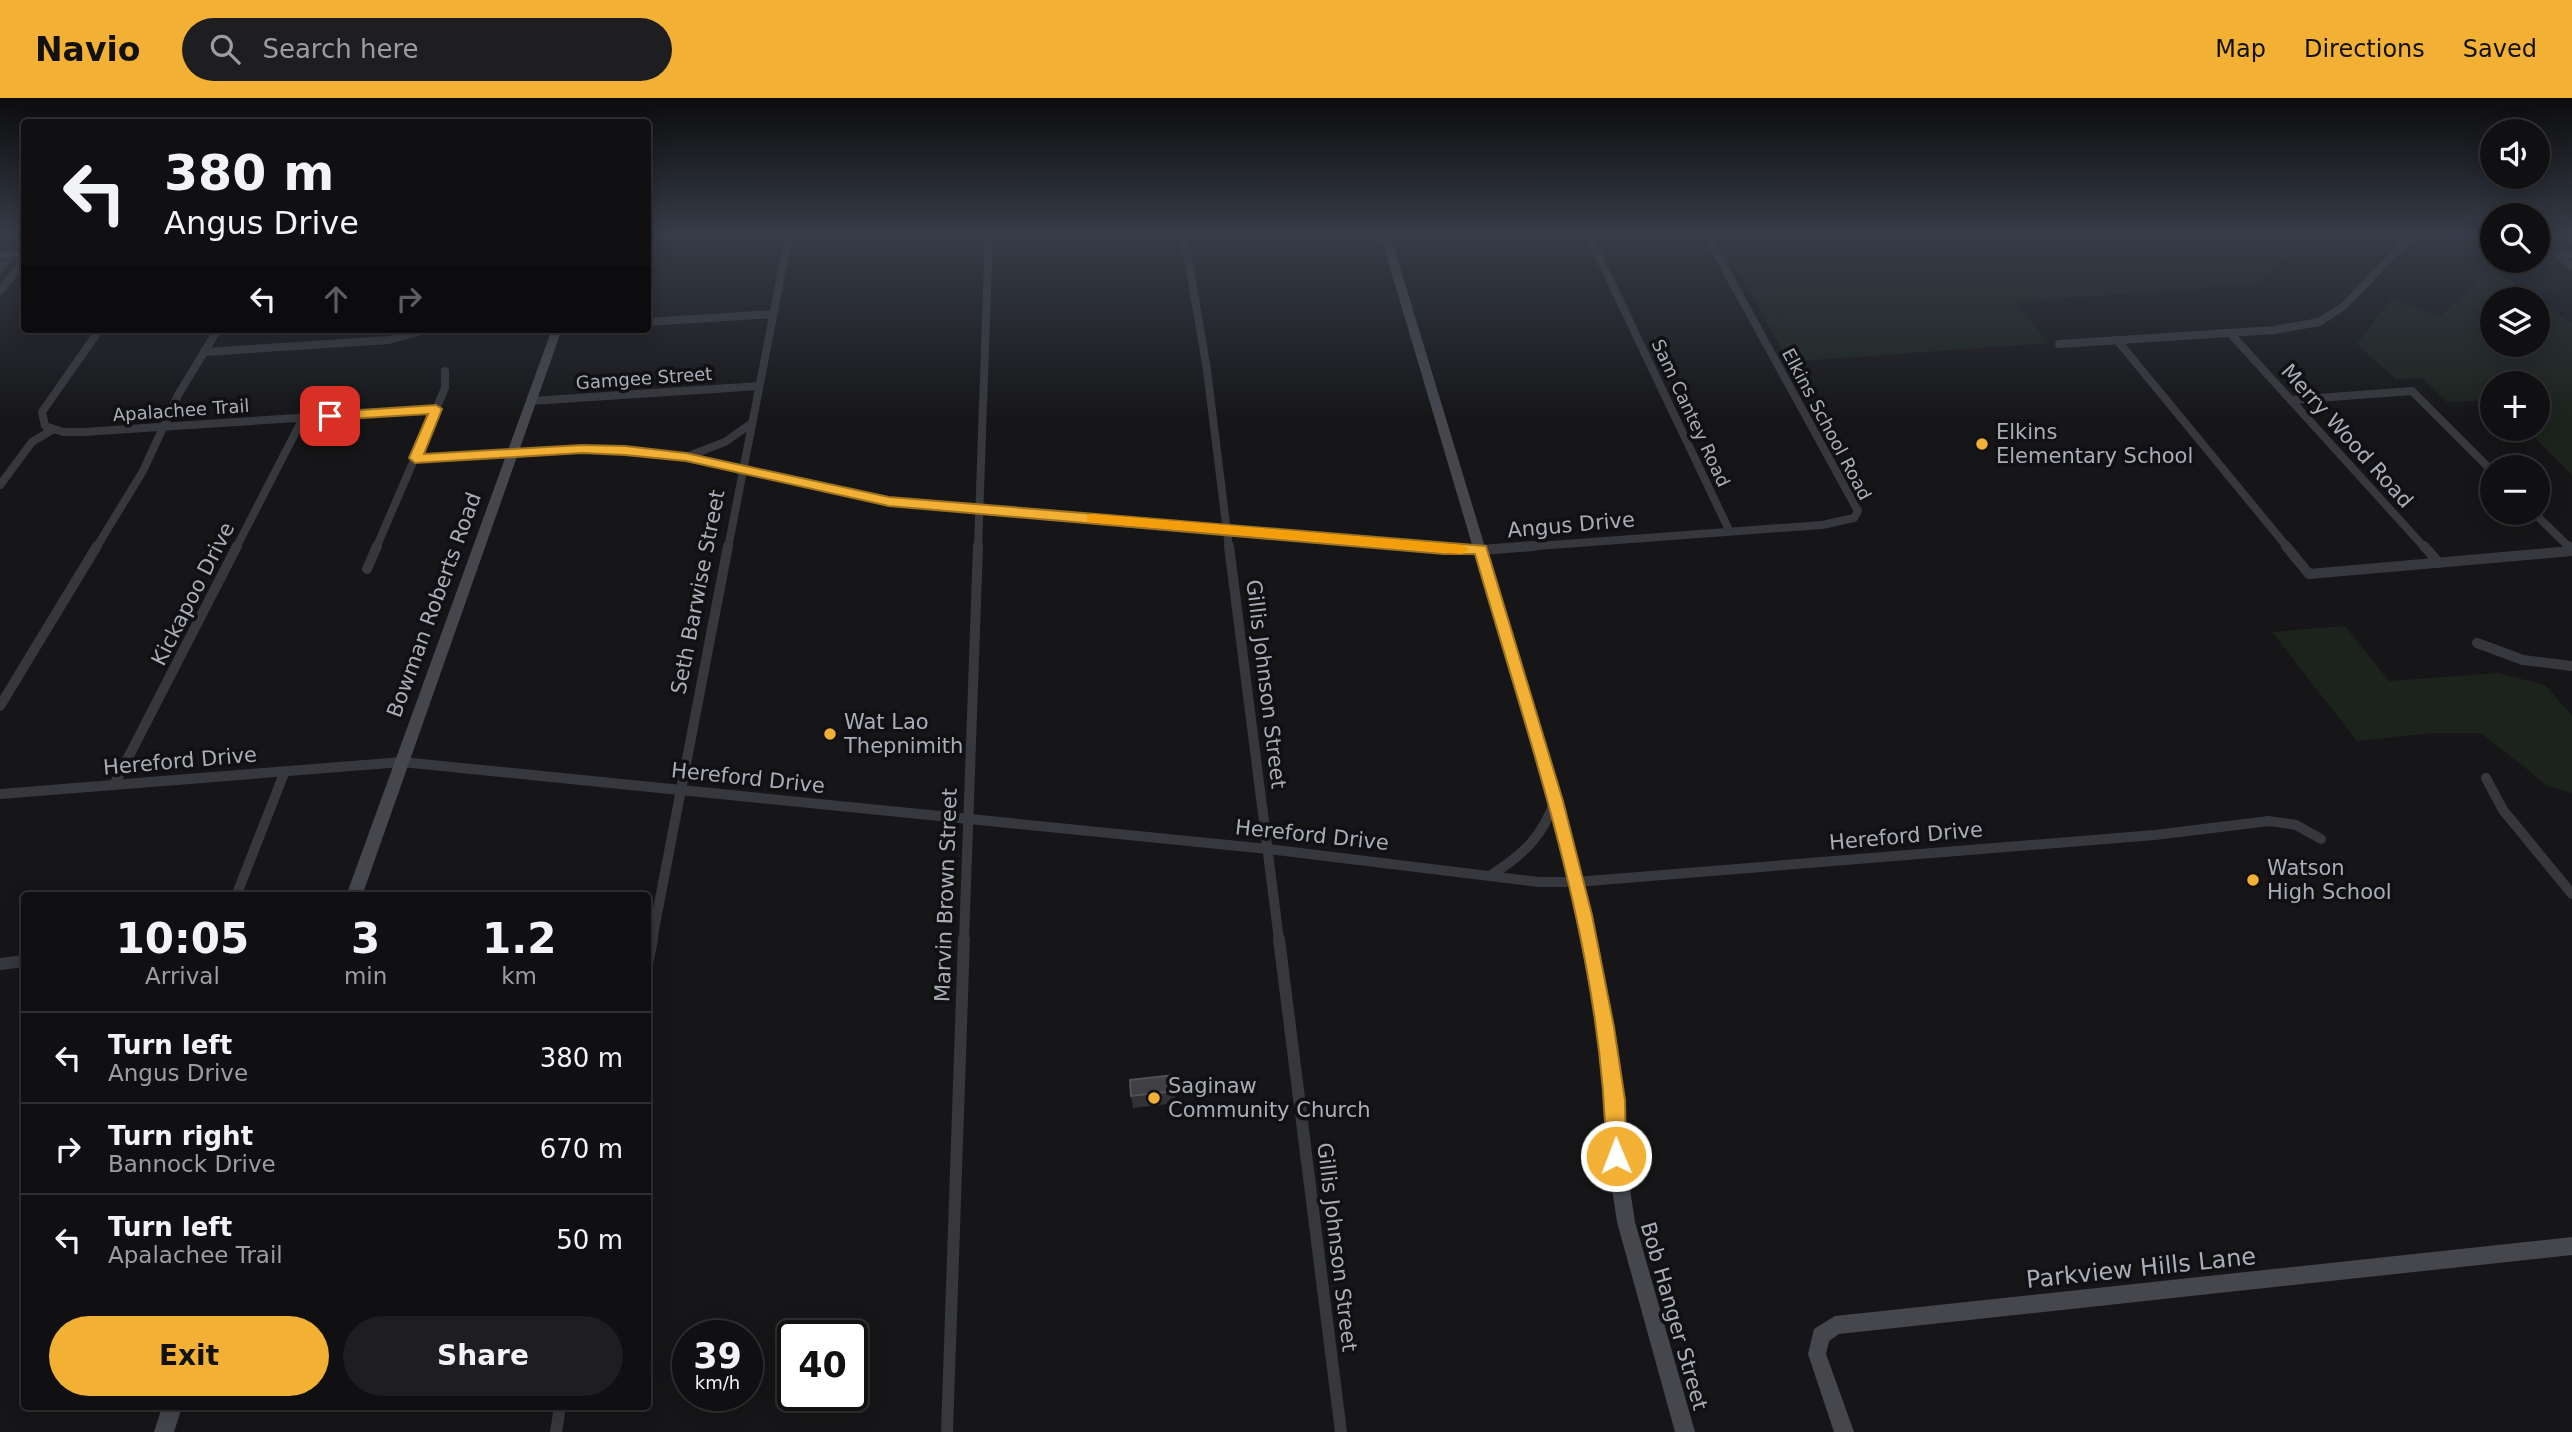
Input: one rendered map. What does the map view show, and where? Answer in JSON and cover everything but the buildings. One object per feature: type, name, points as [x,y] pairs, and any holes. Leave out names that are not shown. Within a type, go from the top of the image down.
[{"type":"street","name":"Seth Barwise Street","points":[[651,943],[777,296]]},
{"type":"street","name":"Marvin Brown Street","points":[[947,1432],[987,296]]},
{"type":"street","name":"Gillis Johnson Street","points":[[1195,296],[1207,370],[1341,1432]]},
{"type":"street","name":"Bob Hanger Street","points":[[1404,296],[1555,801],[1576,881],[1605,1027],[1615,1100],[1616,1156],[1626,1222],[1685,1432]]},
{"type":"street","name":"Sam Cantey Road","points":[[1618,296],[1729,530]]},
{"type":"street","name":"Elkins School Road","points":[[1740,296],[1858,511],[1854,518]]},
{"type":"street","points":[[2059,344],[2299,327],[2319,322],[2332,315],[2351,296]]},
{"type":"street","points":[[651,322],[773,314]]},
{"type":"street","points":[[0,485],[32,442],[52,430],[45,426],[41,412],[97,333]]},
{"type":"street","points":[[0,706],[143,471],[178,395],[216,333]]},
{"type":"street","points":[[204,352],[389,340],[414,333]]},
{"type":"street","name":"Bowman Roberts Road","points":[[355,892],[556,333]]},
{"type":"street","name":"Merry Wood Road","points":[[2230,333],[2439,563]]},
{"type":"street","points":[[2117,340],[2309,574],[2572,551]]},
{"type":"street","points":[[367,569],[445,388],[445,370]]},
{"type":"street","name":"Gamgee Street","points":[[531,401],[759,386]]},
{"type":"street","points":[[2291,400],[2412,391],[2480,459]]},
{"type":"street","name":"Apalachee Trail","points":[[52,430],[83,432],[436,409]]},
{"type":"street","name":"Kickapoo Drive","points":[[114,785],[303,418]]},
{"type":"street","points":[[686,457],[725,442],[752,423]]},
{"type":"street","name":"Angus Drive","points":[[415,458],[582,449],[686,457],[870,499],[1444,549],[1481,550],[1840,523],[1854,518]]},
{"type":"street","points":[[2546,525],[2572,551]]},
{"type":"street","points":[[2477,643],[2509,657],[2535,664],[2572,666]]},
{"type":"street","name":"Hereford Drive","points":[[0,794],[402,762],[1268,849],[1539,882],[2141,836],[2269,821],[2296,825],[2321,839]]},
{"type":"street","points":[[238,892],[285,771]]},
{"type":"street","points":[[2486,778],[2503,810],[2568,884],[2572,894]]},
{"type":"street","points":[[1491,875],[1531,849],[1541,836],[1555,801]]},
{"type":"street","points":[[0,964],[21,961]]},
{"type":"street","name":"Parkview Hills Lane","points":[[1844,1432],[1817,1353],[1821,1336],[1835,1325],[2572,1246]]},
{"type":"street","points":[[164,1432],[171,1410]]},
{"type":"street","points":[[555,1432],[559,1410]]},
{"type":"shaded area","points":[[1752,296],[2094,296],[2017,302],[2048,343],[1789,362]]},
{"type":"shaded area","points":[[2462,296],[2480,296],[2480,357],[2550,357],[2550,308],[2572,323],[2572,475],[2538,441],[2550,441],[2550,371],[2480,371],[2480,401],[2447,402],[2422,378],[2395,379],[2357,344],[2391,299],[2440,316]]},
{"type":"shaded area","points":[[2345,626],[2389,681],[2498,673],[2545,685],[2572,715],[2572,793],[2548,786],[2481,733],[2432,733],[2357,741],[2272,632]]},
{"type":"slow traffic","points":[[1092,519],[1462,549]]},
{"type":"place","name":"Elkins Elementary School","points":[[1982,444]]},
{"type":"place","name":"Wat Lao Thepnimith","points":[[830,734]]},
{"type":"place","name":"Watson High School","points":[[2253,880]]},
{"type":"place","name":"Saginaw Community Church","points":[[1154,1098]]},
{"type":"route","points":[[330,416],[436,409],[415,458],[582,449],[625,450],[686,457],[870,499],[1481,550],[1576,881],[1605,1027],[1615,1100],[1616,1156]]}]
